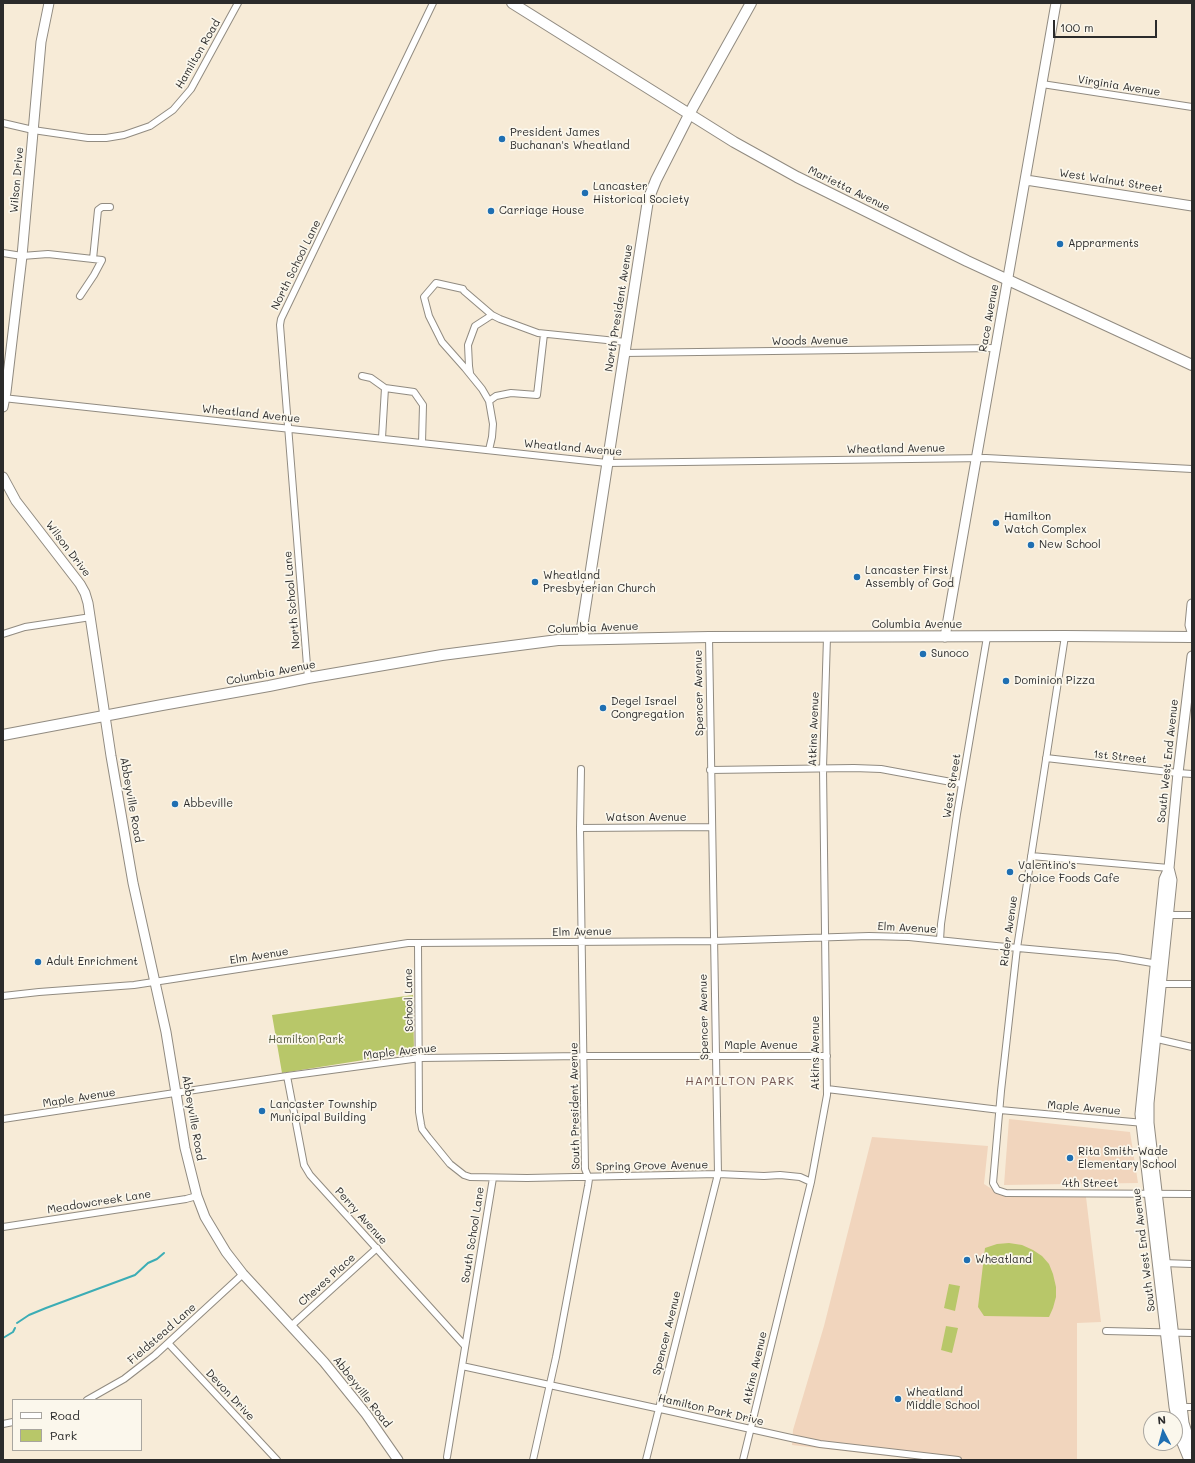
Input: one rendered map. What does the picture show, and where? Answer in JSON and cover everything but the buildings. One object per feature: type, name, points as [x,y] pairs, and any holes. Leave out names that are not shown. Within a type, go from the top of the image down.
[{"type":"main road","name":"Wilson Drive","points":[[4,401],[22,256],[41,42],[49,3]]},
{"type":"main road","name":"Marietta Avenue","points":[[512,3],[734,142],[797,177],[1008,280],[1192,365]]},
{"type":"main road","name":"North President Avenue","points":[[584,639],[582,628],[650,193],[690,114],[751,3]]},
{"type":"main road","name":"Race Avenue","points":[[945,637],[1056,3]]},
{"type":"main road","name":"West Walnut Street","points":[[1026,180],[1192,206]]},
{"type":"main road","name":"Wilson Drive","points":[[3,477],[16,501],[80,584],[85,593],[91,617],[106,715]]},
{"type":"main road","points":[[1192,604],[1190,625],[1192,632]]},
{"type":"main road","name":"Columbia Avenue","points":[[3,735],[308,678],[493,648],[558,640],[708,637],[1192,637]]},
{"type":"main road","name":"South West End Avenue","points":[[1152,1037],[1164,915],[1172,880],[1169,868],[1178,773],[1189,718],[1192,656]]},
{"type":"main road","name":"Abbeyville Road","points":[[106,715],[111,756],[133,883],[166,1032],[183,1141],[197,1196],[205,1217],[214,1235],[243,1274],[324,1362],[390,1446],[398,1460]]},
{"type":"main road","name":"South West End Avenue","points":[[1159,964],[1162,984],[1140,1103],[1145,1123],[1170,1333],[1183,1407],[1184,1423],[1192,1448]]},
{"type":"main road","name":"South West End Avenue","points":[[1183,1407],[1182,1443],[1189,1460]]},
{"type":"street","name":"Hamilton Road","points":[[3,123],[33,130],[79,137],[106,138],[133,133],[157,122],[173,110],[191,89],[238,3]]},
{"type":"street","name":"North School Lane","points":[[308,678],[280,331],[281,319],[433,3]]},
{"type":"street","name":"Virginia Avenue","points":[[1042,84],[1192,107]]},
{"type":"street","points":[[93,259],[98,210],[102,207],[110,207]]},
{"type":"street","points":[[3,253],[22,256],[48,254],[102,260],[80,296]]},
{"type":"street","points":[[489,450],[493,424],[489,401],[471,375],[442,342],[429,316],[424,298],[436,283],[463,289],[492,315],[500,320],[538,333],[626,342]]},
{"type":"street","points":[[471,375],[468,345],[475,326],[492,315]]},
{"type":"street","points":[[489,401],[496,396],[512,393],[538,395],[544,334]]},
{"type":"street","name":"Woods Avenue","points":[[624,353],[996,348]]},
{"type":"street","points":[[362,376],[371,378],[385,388],[414,392],[423,405],[422,443]]},
{"type":"street","points":[[382,438],[385,388]]},
{"type":"street","name":"Wheatland Avenue","points":[[4,401],[288,428],[607,463],[977,458],[1192,469]]},
{"type":"street","points":[[3,634],[25,627],[91,617]]},
{"type":"street","name":"West Street","points":[[940,940],[962,784],[987,636]]},
{"type":"street","name":"Rider Avenue","points":[[993,1183],[1017,948],[1065,636]]},
{"type":"street","name":"Spencer Avenue","points":[[646,1460],[718,1174],[708,637]]},
{"type":"street","name":"Atkins Avenue","points":[[742,1460],[811,1182],[827,1089],[823,768],[827,637]]},
{"type":"street","name":"1st Street","points":[[1046,758],[1192,774]]},
{"type":"street","points":[[710,770],[823,768],[881,769],[962,784]]},
{"type":"street","name":"South President Avenue","points":[[534,1460],[574,1266],[588,1186],[588,1177],[585,1169],[580,828],[581,770]]},
{"type":"street","name":"Watson Avenue","points":[[580,828],[712,828]]},
{"type":"street","points":[[1031,856],[1169,868]]},
{"type":"street","points":[[1164,915],[1192,915]]},
{"type":"street","name":"Elm Avenue","points":[[3,996],[154,982],[418,942],[713,941],[869,936],[909,937],[1117,957],[1159,964]]},
{"type":"street","name":"School Lane","points":[[418,942],[420,1058]]},
{"type":"street","points":[[1162,984],[1192,984]]},
{"type":"street","points":[[1152,1037],[1192,1047]]},
{"type":"street","name":"Maple Avenue","points":[[3,1119],[288,1076],[420,1058],[827,1056]]},
{"type":"street","name":"South School Lane","points":[[420,1058],[419,1112],[422,1129],[450,1164],[459,1172],[470,1177],[493,1178],[447,1456]]},
{"type":"street","name":"Perry Avenue","points":[[288,1076],[304,1165],[310,1175],[465,1346]]},
{"type":"street","name":"Maple Avenue","points":[[827,1089],[1000,1110],[1145,1123]]},
{"type":"street","name":"Spring Grove Avenue","points":[[493,1178],[718,1174],[764,1176],[789,1175],[800,1177],[811,1182]]},
{"type":"street","name":"4th Street","points":[[993,1183],[997,1190],[1006,1193],[1192,1194]]},
{"type":"street","name":"Meadowcreek Lane","points":[[3,1227],[186,1199],[197,1196]]},
{"type":"street","name":"Cheves Place","points":[[290,1326],[377,1248]]},
{"type":"street","points":[[1162,1263],[1192,1264]]},
{"type":"street","name":"Fieldstead Lane","points":[[89,1399],[124,1379],[168,1343],[243,1274]]},
{"type":"street","points":[[1106,1331],[1192,1333]]},
{"type":"street","name":"Devon Drive","points":[[168,1343],[277,1460]]},
{"type":"street","name":"Hamilton Park Drive","points":[[462,1366],[820,1444],[958,1460]]},
{"type":"shaded area","name":"Rita Smith-Wade Elementary School","points":[[1009,1119],[1130,1132],[1138,1183],[1004,1185]]},
{"type":"shaded area","name":"Wheatland","points":[[872,1137],[988,1146],[984,1184],[1001,1195],[1086,1197],[1101,1322],[1077,1323],[1077,1460],[922,1460],[792,1445],[793,1430],[824,1326]]},
{"type":"green space","name":"Hamilton Park","points":[[413,995],[414,1052],[282,1073],[272,1015]]},
{"type":"green space","points":[[1009,1243],[1022,1245],[1033,1250],[1042,1256],[1049,1264],[1056,1287],[1056,1297],[1049,1317],[984,1316],[978,1307],[985,1248],[997,1244]]},
{"type":"green space","points":[[949,1284],[960,1286],[955,1311],[944,1308]]},
{"type":"green space","points":[[946,1326],[958,1328],[952,1353],[941,1350]]},
{"type":"waterway","points":[[17,1323],[29,1315],[46,1308],[135,1275],[148,1263],[157,1259],[164,1253]]},
{"type":"waterway","points":[[3,1338],[13,1332],[15,1328]]},
{"type":"place","name":"President James Buchanan's Wheatland","points":[[502,139]]},
{"type":"place","name":"Lancaster Historical Society","points":[[585,193]]},
{"type":"place","name":"Carriage House","points":[[491,211]]},
{"type":"place","name":"Apprarments","points":[[1060,244]]},
{"type":"place","name":"Hamilton Watch Complex","points":[[996,523]]},
{"type":"place","name":"New School","points":[[1031,545]]},
{"type":"place","name":"Lancaster First Assembly of God","points":[[857,577]]},
{"type":"place","name":"Wheatland Presbyterian Church","points":[[535,582]]},
{"type":"place","name":"Sunoco","points":[[923,654]]},
{"type":"place","name":"Dominion Pizza","points":[[1006,681]]},
{"type":"place","name":"Degel Israel Congregation","points":[[603,708]]},
{"type":"place","name":"Abbeville","points":[[175,804]]},
{"type":"place","name":"Valentino's Choice Foods Cafe","points":[[1010,872]]},
{"type":"place","name":"Adult Enrichment","points":[[38,962]]},
{"type":"place","name":"Lancaster Township Municipal Building","points":[[262,1111]]},
{"type":"place","name":"Rita Smith-Wade Elementary School","points":[[1070,1158]]},
{"type":"place","name":"Wheatland","points":[[967,1260]]},
{"type":"place","name":"Wheatland Middle School","points":[[898,1399]]},
{"type":"district","name":"HAMILTON PARK","points":[[740,1081]]}]
